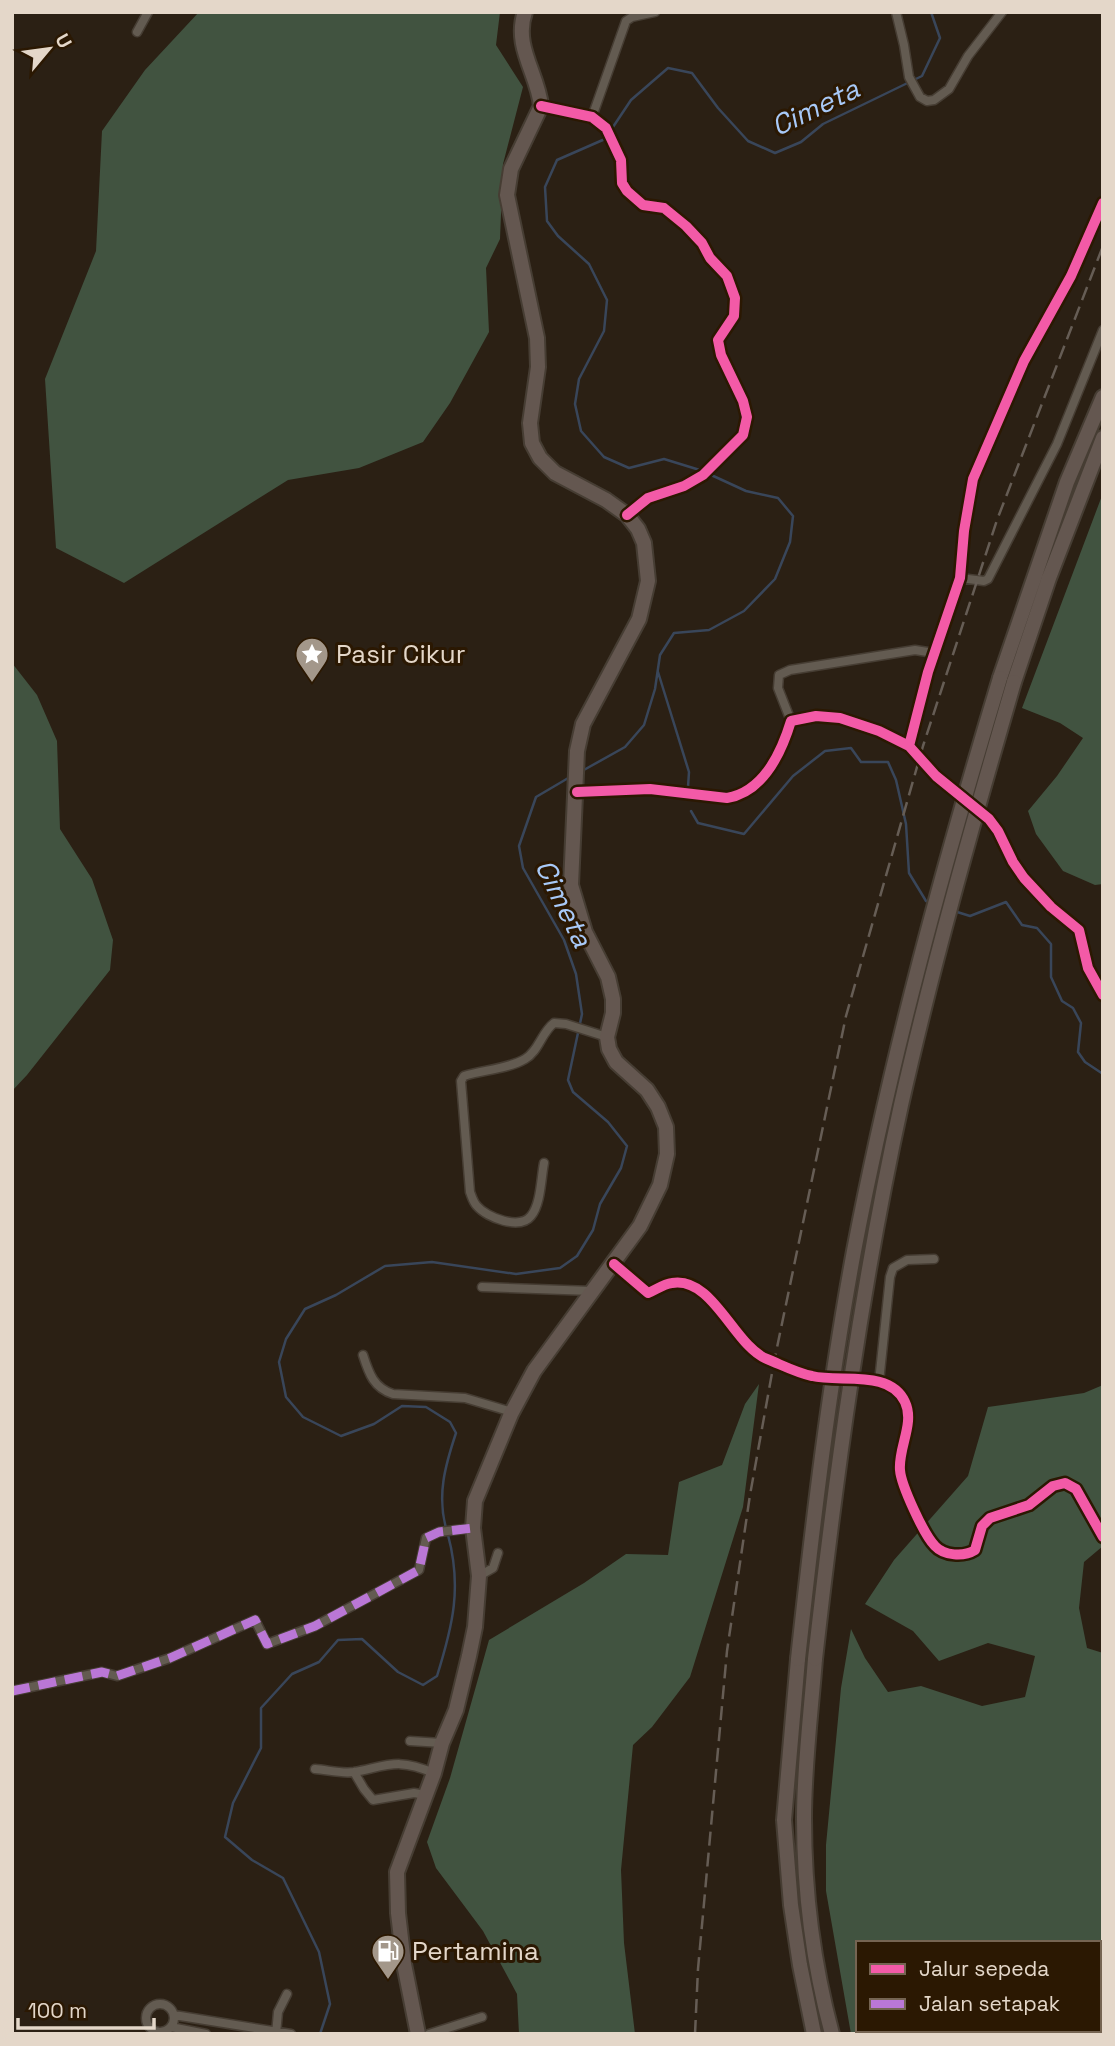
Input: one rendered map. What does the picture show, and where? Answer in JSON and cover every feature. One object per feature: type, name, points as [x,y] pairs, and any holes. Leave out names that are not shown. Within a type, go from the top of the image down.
[{"type":"highway","points":[[418,2034],[404,1964],[396,1886],[402,1857],[456,1710],[475,1627],[480,1576],[473,1528],[475,1501],[512,1412],[534,1371],[640,1226],[660,1185],[667,1154],[667,1135],[658,1107],[647,1090],[616,1062],[600,1034],[613,1013],[613,999],[608,976],[585,932],[571,885],[577,751],[583,724],[639,619],[648,581],[644,543],[638,529],[627,515],[606,500],[555,473],[540,458],[532,443],[530,423],[538,367],[537,338],[507,195],[511,169],[541,106],[521,36],[525,12]]},
{"type":"highway","points":[[814,2034],[791,1905],[784,1820],[798,1659],[826,1423],[854,1252],[922,944],[1067,482],[1103,397]]},
{"type":"highway","points":[[832,2034],[818,1971],[807,1897],[805,1792],[815,1658],[846,1406],[902,1105],[1007,680],[1103,438]]},
{"type":"street","points":[[137,32],[148,12]]},
{"type":"street","points":[[592,117],[626,21],[655,12]]},
{"type":"street","points":[[896,12],[909,76],[920,97],[927,101],[934,100],[949,89],[968,56],[1002,12]]},
{"type":"street","points":[[541,106],[592,117],[606,128],[621,160],[622,183],[626,191],[643,205],[664,208],[686,226],[727,276],[735,298],[734,316],[718,341],[721,355],[744,401],[747,417],[743,435],[703,475],[684,486],[648,498],[627,515]]},
{"type":"street","points":[[909,746],[934,653],[960,578],[964,531],[973,479],[1024,361],[1071,276],[1103,203]]},
{"type":"street","points":[[960,578],[984,581],[988,579],[1057,444],[1103,330]]},
{"type":"street","points":[[577,787],[650,789],[727,798],[749,790],[770,767],[782,746],[791,721],[777,684],[779,675],[790,670],[915,650],[934,653]]},
{"type":"street","points":[[791,721],[816,716],[840,718],[879,731],[909,746],[936,776],[989,819],[1024,878],[1051,907],[1079,930],[1088,968],[1103,995]]},
{"type":"street","points":[[544,1163],[536,1209],[527,1220],[514,1223],[484,1212],[475,1205],[470,1192],[460,1087],[464,1076],[526,1058],[538,1045],[547,1028],[554,1023],[600,1034]]},
{"type":"street","points":[[879,1382],[893,1268],[907,1260],[934,1259]]},
{"type":"street","points":[[614,1264],[648,1293],[665,1284],[689,1283],[705,1295],[760,1356],[812,1376],[879,1382],[893,1387],[906,1403],[908,1417],[900,1473],[919,1522],[936,1547],[956,1554],[968,1554],[975,1550],[982,1526],[990,1518],[1029,1505],[1053,1486],[1065,1483],[1076,1489],[1103,1537]]},
{"type":"street","points":[[482,1287],[592,1291]]},
{"type":"street","points":[[363,1355],[373,1380],[384,1391],[393,1394],[465,1398],[512,1412]]},
{"type":"street","points":[[12,1691],[102,1672],[117,1676],[170,1658],[255,1620],[267,1644],[306,1631],[419,1570],[426,1538],[439,1532],[473,1528]]},
{"type":"street","points":[[480,1576],[493,1568],[498,1553]]},
{"type":"street","points":[[410,1741],[442,1743]]},
{"type":"street","points":[[315,1769],[354,1772],[378,1765],[407,1763],[434,1773]]},
{"type":"street","points":[[354,1772],[369,1797],[374,1800],[414,1793],[426,1795]]},
{"type":"street","points":[[276,2032],[278,2012],[287,1994]]},
{"type":"street","points":[[206,2034],[171,2028],[157,2033],[148,2026],[145,2018],[152,2006],[165,2005],[174,2015],[291,2034]]},
{"type":"street","points":[[171,2028],[174,2015]]},
{"type":"street","points":[[429,2034],[482,2017]]},
{"type":"green space","points":[[199,12],[500,12],[496,45],[523,87],[503,164],[500,239],[486,268],[489,332],[450,403],[423,442],[359,468],[288,480],[124,583],[56,548],[45,379],[96,251],[102,131],[145,70]]},
{"type":"green space","points":[[1103,493],[1103,884],[1095,885],[1063,871],[1036,834],[1028,811],[1057,776],[1083,738],[1060,723],[1022,708]]},
{"type":"green space","points":[[12,663],[37,695],[57,741],[60,829],[92,879],[113,940],[110,970],[12,1091]]},
{"type":"green space","points":[[759,1384],[743,1507],[690,1677],[652,1727],[633,1745],[621,1870],[624,1943],[635,2034],[519,2034],[517,1994],[483,1931],[436,1868],[427,1842],[450,1778],[489,1640],[584,1583],[626,1554],[668,1555],[679,1482],[722,1465],[745,1404]]},
{"type":"green space","points":[[1103,1385],[1103,1546],[1084,1562],[1079,1608],[1087,1648],[1103,1653],[1103,2034],[851,2034],[826,1891],[826,1845],[841,1688],[851,1629],[865,1658],[888,1692],[921,1686],[982,1706],[1025,1697],[1035,1656],[988,1643],[939,1661],[913,1631],[865,1604],[894,1560],[968,1476],[988,1407],[1084,1393]]},
{"type":"waterway","name":"Cimeta","points":[[611,130],[631,100],[668,68],[692,73],[718,108],[748,141],[775,153],[801,142],[823,124],[922,76],[940,38],[931,12]]},
{"type":"waterway","name":"Cimeta","points":[[607,136],[557,160],[545,187],[547,221],[558,236],[589,264],[607,300],[604,331],[579,379],[575,404],[581,431],[604,457],[629,468],[664,459],[703,471]]},
{"type":"waterway","name":"Cimeta","points":[[582,771],[625,747],[644,725],[655,689],[660,655],[674,633],[709,630],[744,611],[775,579],[790,542],[793,516],[778,498],[746,491],[709,474]]},
{"type":"waterway","points":[[658,672],[689,772],[688,787]]},
{"type":"waterway","points":[[691,811],[698,823],[744,834],[793,776],[825,751],[851,748],[861,762],[888,762],[896,780],[906,824],[909,873],[926,901],[932,903]]},
{"type":"waterway","name":"Cimeta","points":[[446,1528],[442,1492],[456,1433],[450,1422],[426,1407],[402,1406],[374,1424],[341,1436],[303,1417],[286,1397],[279,1362],[286,1339],[305,1309],[336,1295],[385,1266],[432,1262],[516,1274],[560,1268],[577,1256],[593,1230],[600,1204],[621,1168],[627,1146],[608,1122],[573,1092],[568,1080],[582,1014],[576,974],[564,940],[523,868],[519,846],[536,797],[570,777]]},
{"type":"waterway","points":[[954,911],[970,916],[1006,902],[1022,925],[1037,928],[1051,944],[1051,977],[1062,1001],[1073,1008],[1081,1023],[1078,1052],[1085,1062],[1103,1074]]},
{"type":"waterway","name":"Cimeta","points":[[320,2034],[330,2004],[319,1952],[283,1878],[252,1860],[225,1837],[233,1803],[261,1748],[261,1708],[292,1674],[319,1662],[338,1640],[362,1639],[398,1672],[423,1685],[437,1676],[454,1606],[454,1572],[448,1535]]},
{"type":"railway","points":[[695,2034],[698,1969],[727,1651],[750,1495],[774,1362],[846,1016],[923,746],[997,520],[1103,246]]},
{"type":"marked path","points":[[12,1691],[102,1672],[117,1676],[170,1658],[255,1620],[267,1644],[315,1626],[419,1570],[426,1538],[439,1532],[473,1528]]},
{"type":"cycle path","points":[[541,106],[592,117],[606,128],[621,160],[622,183],[627,191],[643,205],[664,208],[686,226],[727,276],[735,298],[734,316],[718,340],[721,355],[743,401],[747,417],[743,435],[703,475],[684,486],[648,498],[627,515]]},
{"type":"cycle path","points":[[909,746],[928,672],[960,578],[964,531],[973,479],[1024,361],[1071,276],[1103,203]]},
{"type":"cycle path","points":[[577,792],[650,789],[727,798],[751,788],[769,770],[791,721],[816,716],[840,718],[879,731],[909,746],[936,776],[989,819],[1024,878],[1051,907],[1079,930],[1088,968],[1103,995]]},
{"type":"cycle path","points":[[614,1264],[648,1293],[672,1283],[686,1284],[700,1290],[744,1341],[767,1359],[806,1375],[876,1381],[898,1392],[908,1410],[900,1462],[901,1477],[919,1521],[930,1540],[944,1552],[965,1554],[975,1550],[982,1526],[990,1518],[1029,1505],[1053,1486],[1065,1483],[1076,1489],[1103,1537]]},
{"type":"place","name":"Pasir Cikur","points":[[312,684]]},
{"type":"place","name":"Pertamina","points":[[388,1981]]}]
